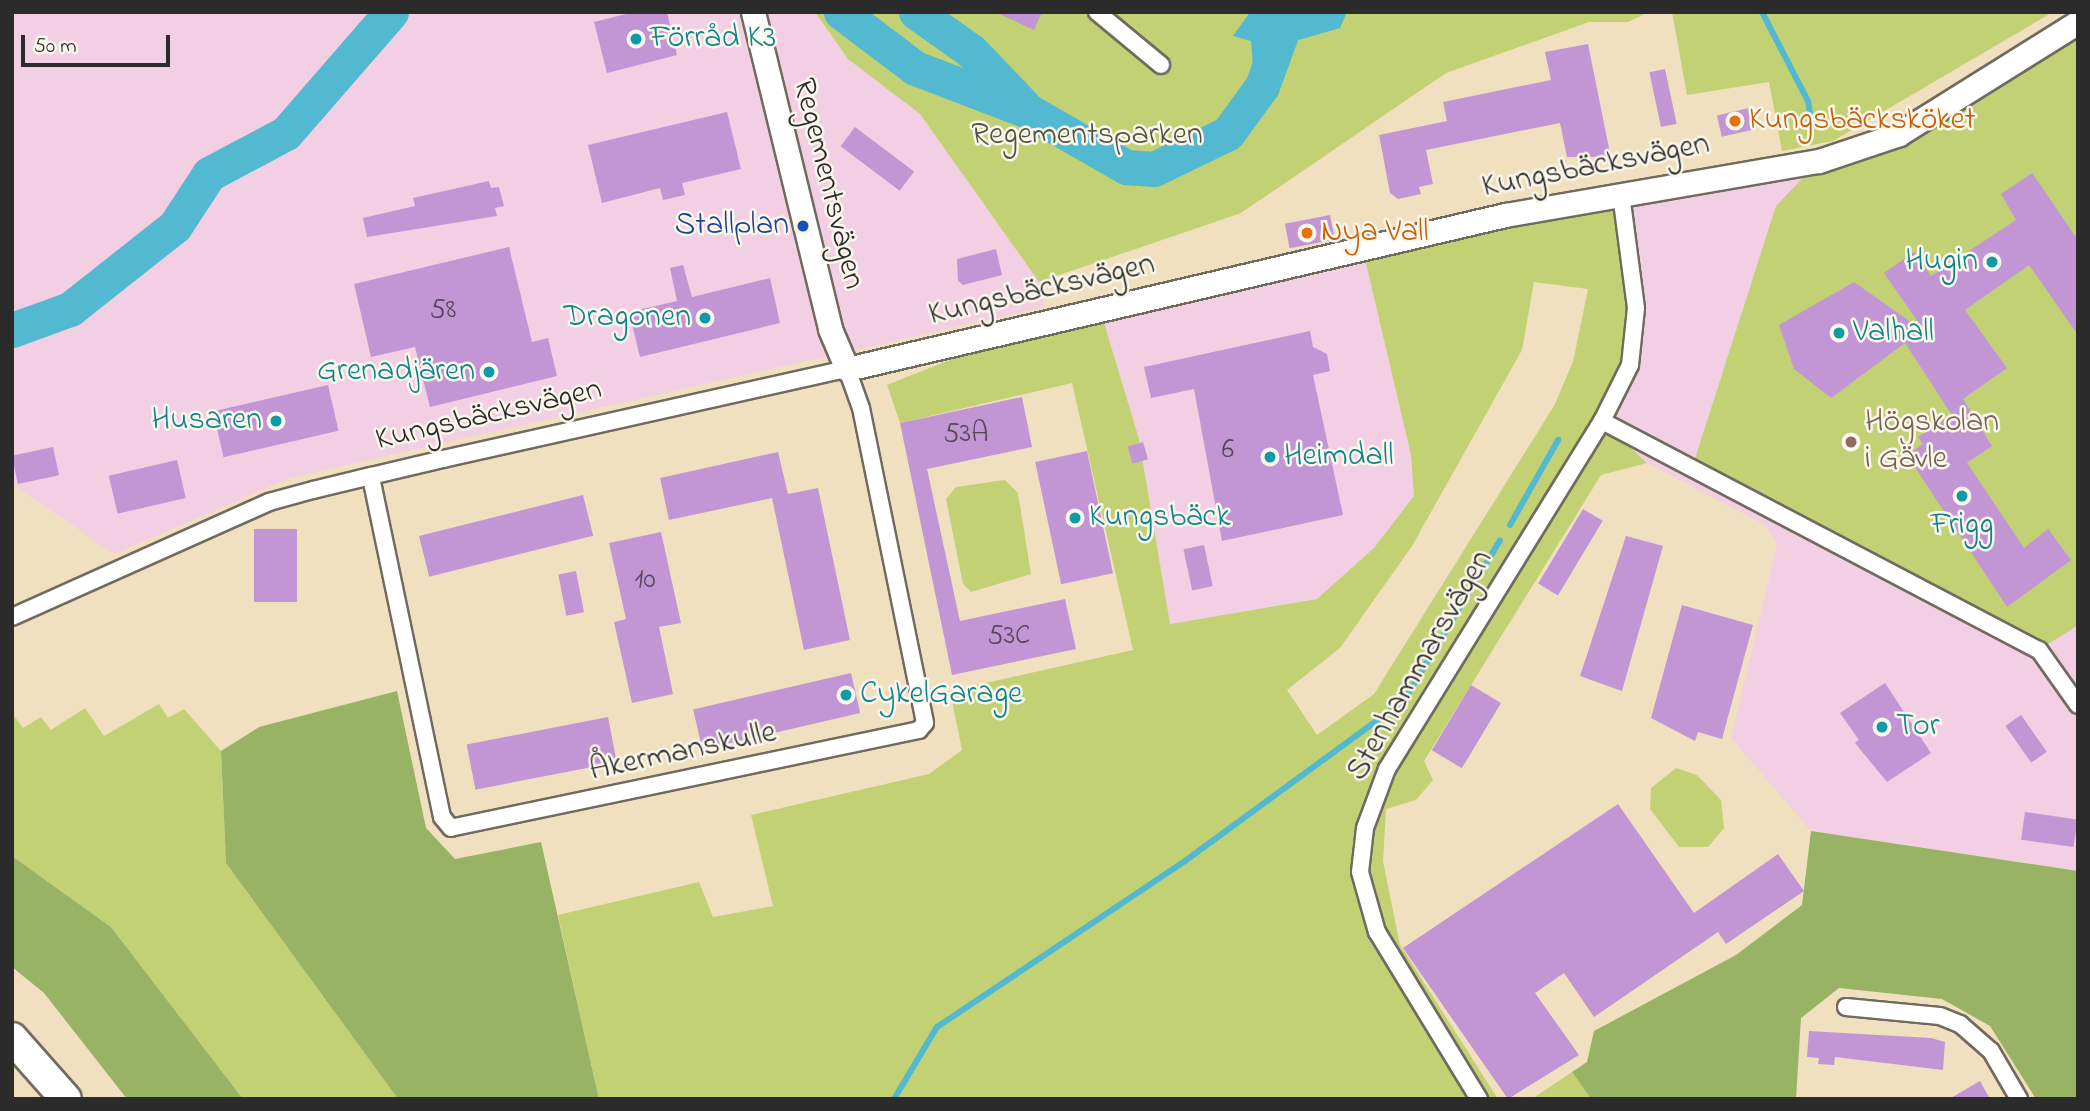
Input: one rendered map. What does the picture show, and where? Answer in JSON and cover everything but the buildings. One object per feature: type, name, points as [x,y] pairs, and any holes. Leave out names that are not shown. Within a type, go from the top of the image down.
[{"type":"highway","points":[[12,1038],[66,1099]]},
{"type":"street","name":"Regementsvägen","points":[[752,12],[830,329],[847,369]]},
{"type":"street","points":[[1097,12],[1161,65]]},
{"type":"street","name":"Kungsbäcksvägen","points":[[12,617],[233,515],[371,475],[1621,194],[1859,149],[1899,134],[2078,22]]},
{"type":"street","name":"Stenhammarsvägen","points":[[1479,1099],[1377,932],[1360,872],[1364,828],[1387,769],[1602,421],[1630,365],[1636,308],[1621,194]]},
{"type":"street","name":"Åkermanskulle","points":[[371,475],[442,817],[451,828],[465,830],[919,730],[924,714],[906,621],[861,408],[847,369]]},
{"type":"street","points":[[1602,421],[2039,650],[2078,705]]},
{"type":"street","points":[[1846,1007],[1940,1016],[1960,1024],[1991,1051],[2019,1099]]},
{"type":"shaded area","points":[[12,12],[815,12],[848,59],[920,114],[1039,282],[1044,307],[290,478],[114,554],[12,484]]},
{"type":"shaded area","name":"Högskolan i Gävle","points":[[2078,26],[2078,871],[1811,831],[1731,738],[1777,545],[1765,525],[1647,463],[1602,421],[1621,194],[1911,149]]},
{"type":"shaded area","points":[[1366,263],[1411,455],[1414,496],[1374,548],[1317,599],[1170,624],[1139,439],[1104,323]]},
{"type":"green space","name":"Regementsparken","points":[[815,12],[1649,12],[1628,22],[1589,22],[1446,73],[1241,213],[1039,282],[920,114],[848,59]]},
{"type":"green space","points":[[1672,12],[2053,12],[1833,141],[1782,151],[1769,82],[1687,95]]},
{"type":"green space","points":[[2078,21],[2078,625],[2039,650],[1692,468],[1776,206],[1819,161],[1899,134]]},
{"type":"green space","points":[[1621,194],[1633,261],[1630,365],[1602,421],[1647,463],[1601,475],[1424,761],[1433,780],[1416,800],[1386,809],[1383,861],[1400,945],[1498,1099],[599,1099],[558,915],[699,882],[713,917],[773,906],[751,815],[929,774],[962,750],[950,691],[1133,650],[1072,383],[900,423],[887,385],[977,349],[1104,323],[1139,439],[1170,624],[1317,599],[1374,548],[1414,496],[1411,455],[1366,263],[1392,242]],"holes":[[[1534,282],[1588,289],[1573,362],[1554,406],[1374,694],[1317,735],[1287,690],[1340,648],[1412,546],[1522,350]]]},
{"type":"green space","points":[[1005,480],[1018,493],[1031,574],[971,592],[963,584],[946,499],[956,487]]},
{"type":"green space","points":[[397,691],[426,828],[455,859],[541,842],[599,1099],[398,1099],[226,863],[221,751],[259,727]]},
{"type":"green space","points":[[159,704],[168,718],[184,709],[221,751],[226,863],[398,1099],[243,1099],[111,927],[12,856],[12,713],[23,728],[41,717],[51,730],[85,708],[104,736]]},
{"type":"green space","points":[[1676,768],[1697,775],[1721,800],[1724,828],[1708,847],[1679,847],[1650,809],[1651,788]]},
{"type":"green space","points":[[1811,831],[2078,871],[2078,1099],[2036,1099],[1990,1026],[1942,999],[1839,988],[1801,1018],[1796,1099],[1591,1099],[1572,1072],[1587,1062],[1594,1031],[1736,955],[1802,905]]},
{"type":"green space","points":[[12,856],[111,927],[243,1099],[127,1099],[44,993],[12,967]]},
{"type":"green space","points":[[1572,1072],[1591,1099],[1532,1099]]},
{"type":"water","points":[[1250,12],[1347,12],[1340,28],[1292,42],[1274,94],[1254,82],[1251,41],[1233,36]]},
{"type":"waterway","points":[[12,330],[70,309],[175,226],[209,174],[286,133],[391,12]]},
{"type":"waterway","points":[[841,12],[915,68],[1030,112],[1126,167],[1154,169],[1228,133],[1262,86],[1283,29],[1297,12]]},
{"type":"waterway","points":[[916,12],[971,51],[1023,105]]},
{"type":"waterway","points":[[1762,12],[1808,101],[1812,124]]},
{"type":"waterway","points":[[1510,525],[1558,440]]},
{"type":"waterway","points":[[1408,694],[1500,540]]},
{"type":"waterway","points":[[894,1099],[937,1027],[1185,861],[1401,703]]},
{"type":"place","name":"Förråd K3","points":[[636,39]]},
{"type":"place","name":"Kungsbäcksköket","points":[[1735,121]]},
{"type":"place","name":"Stallplan","points":[[803,226]]},
{"type":"place","name":"Nya Vall","points":[[1307,233]]},
{"type":"place","name":"Hugin","points":[[1992,262]]},
{"type":"place","name":"Dragonen","points":[[705,318]]},
{"type":"place","name":"Valhall","points":[[1839,333]]},
{"type":"place","name":"Grenadjären","points":[[489,372]]},
{"type":"place","name":"Husaren","points":[[276,421]]},
{"type":"place","name":"Högskolan i Gävle","points":[[1851,442]]},
{"type":"place","name":"Heimdall","points":[[1270,457]]},
{"type":"place","name":"Frigg","points":[[1962,496]]},
{"type":"place","name":"Kungsbäck","points":[[1075,518]]},
{"type":"place","name":"CykelGarage","points":[[846,695]]},
{"type":"place","name":"Tor","points":[[1882,727]]}]
